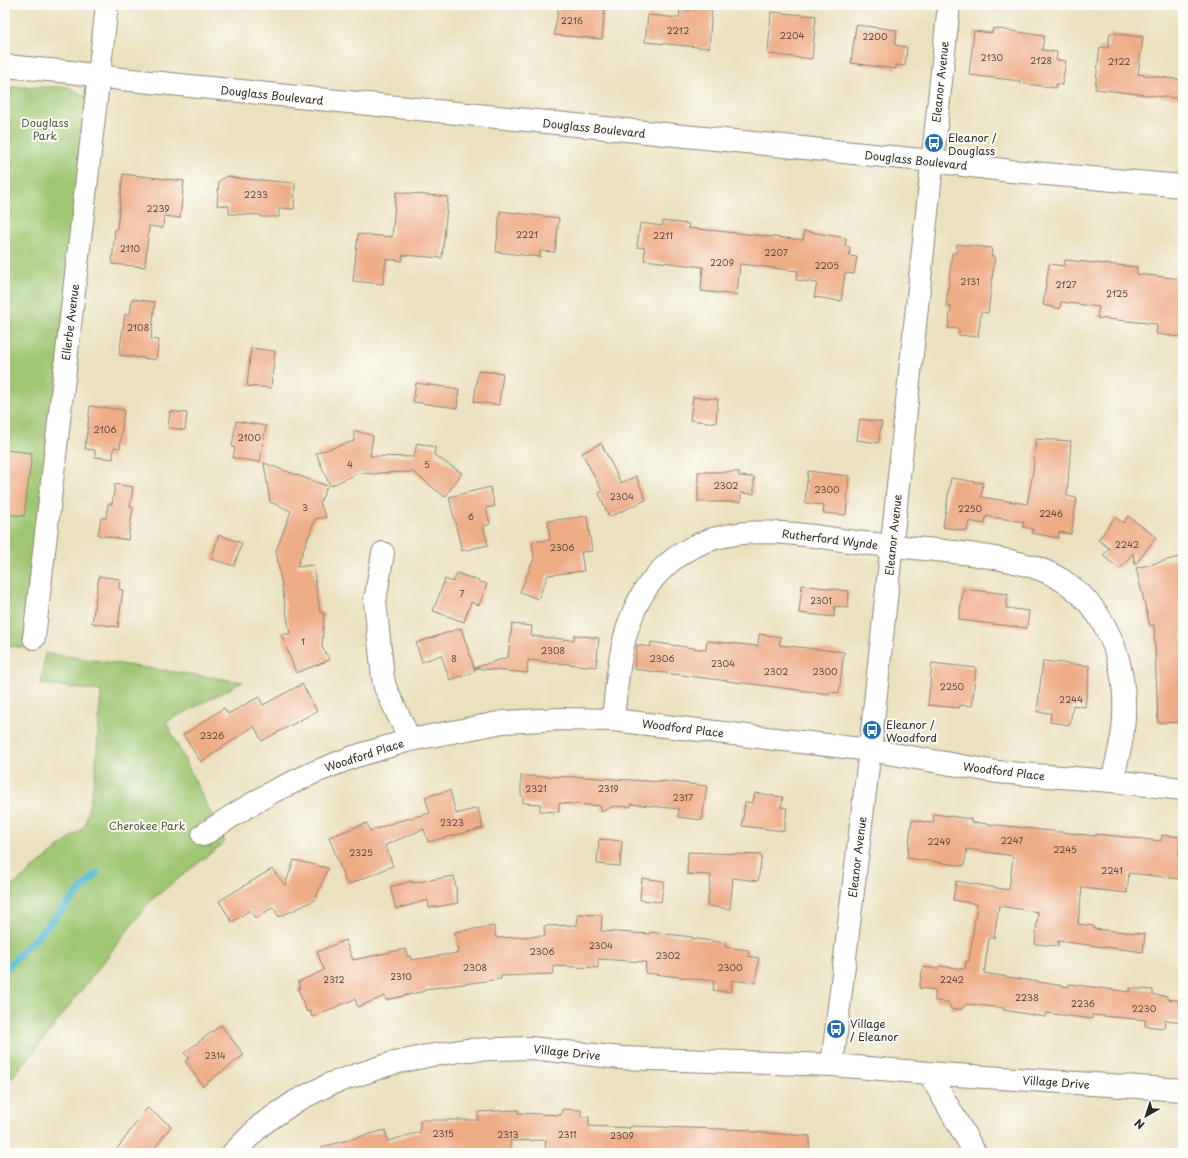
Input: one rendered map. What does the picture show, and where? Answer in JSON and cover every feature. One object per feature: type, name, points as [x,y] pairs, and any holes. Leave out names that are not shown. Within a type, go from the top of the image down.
[{"type":"street","name":"Ellerbe Avenue","points":[[34,638],[107,5]]},
{"type":"street","name":"Eleanor Avenue","points":[[832,1065],[870,750],[949,5]]},
{"type":"street","name":"Douglass Boulevard","points":[[5,66],[932,161],[1011,171],[1183,186]]},
{"type":"street","name":"Rutherford Wynde","points":[[613,720],[622,645],[633,613],[648,586],[662,570],[672,560],[690,549],[709,540],[738,533],[762,532],[787,533],[892,546],[958,552],[1024,564],[1051,574],[1069,585],[1099,614],[1115,647],[1124,687],[1123,731],[1112,780]]},
{"type":"street","points":[[383,553],[375,601],[383,678],[385,686],[410,740]]},
{"type":"street","name":"Woodford Place","points":[[203,835],[274,791],[352,757],[410,740],[503,722],[562,719],[613,720],[870,750],[997,772],[1112,780],[1183,789]]},
{"type":"street","name":"Village Drive","points":[[233,1153],[261,1125],[296,1101],[330,1084],[390,1064],[466,1050],[530,1048],[621,1058],[832,1065],[1183,1090]]},
{"type":"street","points":[[929,1072],[975,1153]]},
{"type":"green space","name":"Douglass Park","points":[[5,87],[68,87],[86,97],[89,103],[25,648],[5,645]]},
{"type":"green space","name":"Cherokee Park","points":[[45,653],[243,682],[166,722],[225,842],[151,900],[33,1053],[5,1085],[5,892],[85,826],[95,777],[101,691],[41,684]]},
{"type":"building","points":[[559,5],[575,7],[576,5],[605,5],[602,39],[554,35]]},
{"type":"building","points":[[690,5],[712,5],[709,48],[645,42],[648,15],[679,18],[680,10],[690,11]]},
{"type":"building","points":[[771,12],[816,16],[812,59],[768,54]]},
{"type":"building","points":[[856,25],[897,30],[895,45],[907,47],[905,66],[896,65],[896,69],[851,63]]},
{"type":"building","points":[[993,28],[1044,36],[1042,50],[1057,52],[1056,60],[1066,61],[1062,85],[1056,84],[1056,88],[1019,83],[1020,81],[969,75],[974,31],[992,33]]},
{"type":"building","points":[[1110,33],[1143,37],[1138,74],[1183,80],[1183,99],[1095,89],[1100,47],[1108,48]]},
{"type":"building","points":[[123,174],[184,181],[180,218],[164,216],[163,228],[149,226],[145,267],[112,264],[115,229],[117,229]]},
{"type":"building","points":[[227,176],[295,183],[294,209],[279,208],[279,217],[229,214],[229,206],[217,205],[219,181]]},
{"type":"building","points":[[396,192],[448,197],[442,258],[403,255],[402,261],[386,259],[383,284],[353,281],[358,234],[392,237]]},
{"type":"building","points":[[500,211],[559,218],[555,252],[540,251],[540,257],[496,252]]},
{"type":"building","points":[[663,221],[689,224],[688,228],[803,240],[804,231],[846,238],[845,246],[850,247],[849,256],[857,257],[854,274],[845,273],[841,301],[814,297],[817,283],[796,280],[798,271],[740,264],[737,295],[701,291],[703,267],[644,260],[645,248],[637,247],[640,223],[662,226]]},
{"type":"building","points":[[957,244],[992,248],[991,256],[995,256],[988,313],[981,312],[978,337],[959,335],[959,329],[948,328],[951,307],[946,306],[952,253],[956,253]]},
{"type":"building","points":[[1065,260],[1137,267],[1137,274],[1183,279],[1183,321],[1181,337],[1156,334],[1157,324],[1097,318],[1099,307],[1061,302],[1060,309],[1043,305],[1049,264],[1064,266]]},
{"type":"building","points":[[132,299],[155,302],[151,339],[159,340],[156,360],[119,355],[125,314],[130,315]]},
{"type":"building","points":[[251,348],[275,351],[271,388],[247,386]]},
{"type":"building","points":[[478,371],[503,373],[499,405],[474,402]]},
{"type":"building","points":[[416,383],[459,389],[457,408],[413,402]]},
{"type":"building","points":[[693,397],[718,399],[716,423],[690,420]]},
{"type":"building","points":[[90,406],[124,410],[120,448],[114,447],[113,459],[95,457],[95,450],[85,449]]},
{"type":"building","points":[[170,411],[187,413],[185,430],[168,428]]},
{"type":"building","points":[[860,419],[882,422],[878,443],[857,440]]},
{"type":"building","points":[[236,421],[266,426],[260,462],[233,458],[235,448],[232,447]]},
{"type":"building","points":[[354,430],[373,436],[370,456],[414,457],[417,443],[435,447],[434,455],[462,473],[445,497],[413,472],[377,474],[359,473],[330,486],[316,453],[354,441]]},
{"type":"building","points":[[1036,439],[1071,441],[1067,496],[1077,498],[1071,534],[1059,532],[1058,538],[1032,533],[1033,529],[1023,527],[1024,522],[986,516],[985,524],[969,521],[967,531],[943,527],[951,478],[983,483],[981,497],[1027,504],[1033,472]]},
{"type":"building","points":[[601,443],[621,483],[636,476],[646,500],[609,517],[599,493],[602,491],[582,453]]},
{"type":"building","points":[[5,450],[32,453],[24,516],[5,514]]},
{"type":"building","points":[[264,463],[327,486],[320,503],[326,517],[315,519],[297,567],[313,565],[320,612],[324,613],[322,647],[330,660],[296,673],[281,634],[290,634],[276,551],[291,511],[270,502]]},
{"type":"building","points":[[808,471],[849,476],[846,515],[823,513],[824,505],[805,503]]},
{"type":"building","points":[[698,472],[739,472],[739,476],[754,477],[754,494],[741,493],[741,502],[698,502]]},
{"type":"building","points":[[115,484],[133,487],[130,507],[133,508],[128,540],[98,535],[101,518],[106,518],[108,504],[112,504]]},
{"type":"building","points":[[490,487],[495,506],[486,508],[490,524],[483,526],[488,545],[462,551],[449,497]]},
{"type":"building","points":[[587,516],[592,551],[581,552],[584,571],[548,575],[538,599],[520,592],[534,558],[532,542],[550,540],[548,521]]},
{"type":"building","points":[[1128,516],[1156,537],[1135,565],[1133,553],[1120,569],[1103,556],[1109,548],[1098,540],[1115,517],[1123,523]]},
{"type":"building","points":[[219,535],[242,543],[234,566],[211,559]]},
{"type":"building","points":[[1183,556],[1183,722],[1158,723],[1154,625],[1150,626],[1136,568]]},
{"type":"building","points":[[457,573],[487,584],[479,605],[471,602],[464,622],[433,611],[445,579],[453,582]]},
{"type":"building","points":[[99,576],[120,579],[119,589],[123,590],[118,627],[92,623]]},
{"type":"building","points":[[802,585],[849,591],[848,608],[835,606],[834,617],[799,613]]},
{"type":"building","points":[[963,589],[1008,594],[1006,608],[1029,611],[1027,628],[959,620]]},
{"type":"building","points":[[512,624],[532,626],[531,636],[574,640],[574,635],[599,638],[596,667],[528,660],[527,673],[474,668],[508,657]]},
{"type":"building","points":[[461,628],[475,672],[450,680],[441,655],[422,662],[416,643]]},
{"type":"building","points":[[759,634],[781,637],[779,645],[844,652],[839,693],[829,692],[829,694],[634,669],[637,645],[650,647],[651,642],[706,650],[707,641],[758,646]]},
{"type":"building","points":[[1043,661],[1090,666],[1085,707],[1073,705],[1070,725],[1050,722],[1051,713],[1037,712]]},
{"type":"building","points":[[932,663],[976,668],[972,706],[960,705],[959,708],[928,705]]},
{"type":"building","points":[[302,684],[317,711],[262,741],[254,726],[201,762],[183,735],[224,708],[228,714],[259,697],[263,705]]},
{"type":"building","points":[[521,776],[584,777],[662,781],[707,786],[702,820],[678,817],[679,809],[631,804],[631,807],[614,806],[601,812],[601,806],[559,803],[559,812],[540,811],[540,804],[523,803],[523,796],[521,795]]},
{"type":"building","points":[[450,790],[456,814],[478,808],[483,828],[428,842],[424,829],[385,845],[393,866],[347,885],[329,837],[367,823],[370,831],[395,822],[430,813],[425,797]]},
{"type":"building","points":[[755,793],[783,797],[781,807],[787,808],[784,831],[742,826],[745,802],[753,803]]},
{"type":"building","points":[[934,814],[971,819],[971,822],[1096,836],[1096,834],[1161,841],[1162,835],[1181,837],[1178,859],[1182,859],[1180,879],[1129,873],[1127,893],[1082,888],[1078,924],[1094,926],[1094,929],[1145,934],[1143,952],[1058,941],[1058,946],[1035,944],[1038,912],[999,906],[994,938],[989,938],[984,973],[1069,987],[1069,984],[1130,992],[1130,988],[1153,990],[1153,995],[1167,996],[1167,999],[1183,1001],[1183,1022],[1165,1020],[1164,1028],[1145,1026],[1146,1020],[1092,1015],[1092,1019],[1046,1013],[1045,1017],[1003,1010],[1004,1008],[967,1004],[961,1009],[952,1010],[948,1002],[935,1001],[935,990],[919,988],[923,967],[938,969],[939,966],[965,969],[966,961],[969,961],[977,904],[953,900],[956,881],[1009,890],[1013,856],[967,849],[964,866],[907,858],[912,820],[933,823]]},
{"type":"building","points":[[599,839],[622,841],[620,866],[597,864]]},
{"type":"building","points":[[688,852],[762,855],[758,881],[733,878],[730,909],[707,906],[711,875],[687,874]]},
{"type":"building","points":[[294,860],[328,868],[315,900],[279,917],[273,907],[256,919],[250,910],[232,922],[219,901],[272,869],[285,885]]},
{"type":"building","points":[[454,876],[458,903],[429,908],[428,900],[396,909],[390,887],[412,881],[412,883]]},
{"type":"building","points":[[642,878],[664,881],[661,902],[640,900]]},
{"type":"building","points":[[578,914],[602,915],[601,931],[650,934],[650,932],[692,937],[691,938],[726,943],[725,947],[749,950],[748,956],[759,958],[755,983],[732,980],[731,992],[713,990],[714,981],[645,973],[646,962],[598,959],[598,968],[553,966],[554,974],[501,976],[501,979],[425,989],[425,991],[386,1000],[385,996],[358,1007],[355,999],[312,1017],[310,1011],[307,1012],[298,989],[300,988],[298,982],[324,970],[317,952],[345,940],[353,960],[405,949],[407,956],[410,956],[411,960],[458,953],[455,932],[494,926],[496,938],[545,936],[544,926],[577,925]]},
{"type":"building","points":[[221,1025],[244,1055],[203,1086],[185,1061],[189,1058],[184,1053]]},
{"type":"building","points":[[147,1108],[171,1126],[151,1153],[114,1153]]},
{"type":"building","points":[[562,1109],[581,1110],[581,1117],[589,1117],[589,1126],[751,1130],[751,1132],[810,1136],[809,1153],[575,1153],[545,1151],[546,1140],[510,1141],[511,1153],[391,1151],[391,1153],[323,1153],[322,1147],[385,1130],[388,1141],[420,1132],[420,1120],[478,1120],[478,1112],[518,1110],[518,1113],[561,1115]]},
{"type":"waterway","points":[[5,970],[97,873]]},
{"type":"place","name":"Eleanor / Douglass","points":[[934,143]]},
{"type":"place","name":"Eleanor / Woodford","points":[[872,730]]},
{"type":"place","name":"Village / Eleanor","points":[[836,1029]]}]
